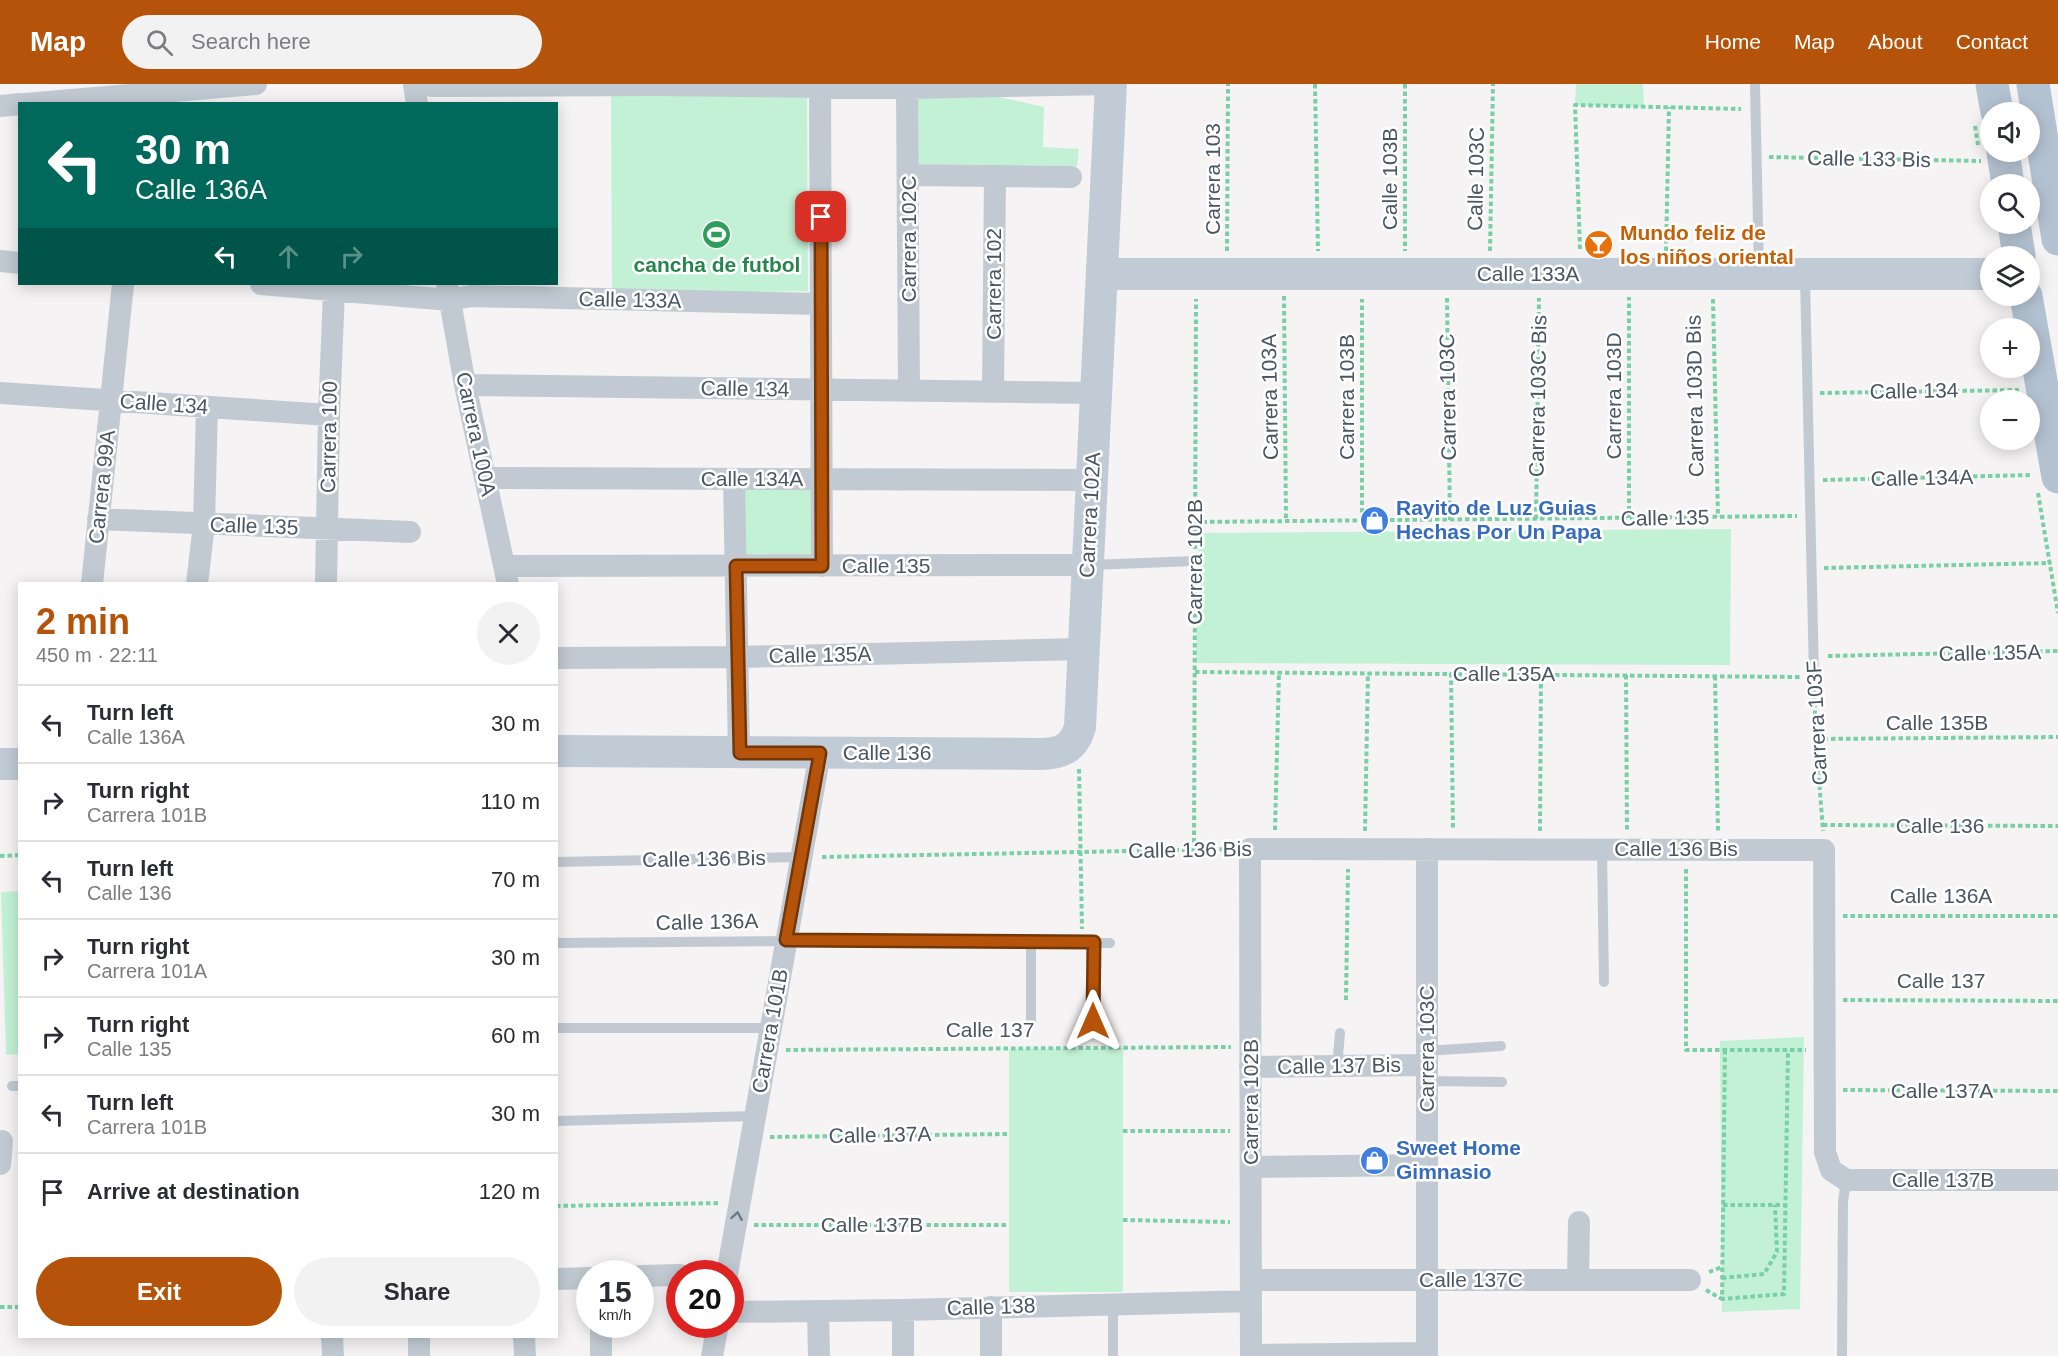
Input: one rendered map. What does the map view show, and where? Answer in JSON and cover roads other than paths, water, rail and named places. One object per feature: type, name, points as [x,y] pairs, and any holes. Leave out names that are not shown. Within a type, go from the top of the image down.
[{"type":"main road","points":[[1992,84],[1995,102]]},
{"type":"main road","points":[[2033,84],[2058,239]]},
{"type":"main road","points":[[2027,306],[2041,476]]},
{"type":"street","points":[[42,102],[112,94],[256,84],[258,102]]},
{"type":"street","points":[[414,84],[417,102]]},
{"type":"street","points":[[425,84],[540,95],[656,84],[907,88],[1111,84]]},
{"type":"street","name":"Carrera 102A","points":[[1072,745],[1080,727],[1111,84]]},
{"type":"street","points":[[820,87],[822,566]]},
{"type":"street","name":"Carrera 102C","points":[[907,88],[909,391]]},
{"type":"street","points":[[0,106],[18,104]]},
{"type":"street","points":[[909,175],[1071,177]]},
{"type":"street","name":"Carrera 102","points":[[993,392],[995,176]]},
{"type":"street","points":[[0,261],[18,263]]},
{"type":"street","name":"Calle 133A","points":[[1102,274],[1980,274]]},
{"type":"street","name":"Carrera 99A","points":[[92,582],[123,285]]},
{"type":"street","name":"Calle 133A","points":[[281,285],[334,290],[449,292],[471,296],[546,291],[821,304]]},
{"type":"street","name":"Carrera 100","points":[[326,582],[334,290]]},
{"type":"street","name":"Carrera 100A","points":[[449,292],[465,385],[506,575]]},
{"type":"street","name":"Calle 134","points":[[465,385],[1096,393]]},
{"type":"street","name":"Calle 134","points":[[0,393],[329,415]]},
{"type":"street","points":[[197,582],[204,524],[207,407]]},
{"type":"street","name":"Calle 134A","points":[[485,478],[1092,480]]},
{"type":"street","points":[[734,478],[740,753]]},
{"type":"street","name":"Calle 135","points":[[98,519],[410,532]]},
{"type":"street","name":"Calle 135","points":[[506,575],[736,566],[1088,565]]},
{"type":"street","name":"Calle 135A","points":[[558,658],[737,657],[1083,649]]},
{"type":"street","name":"Calle 136","points":[[558,751],[1054,754],[1072,745]]},
{"type":"street","name":"Carrera 101B","points":[[729,1260],[820,753]]},
{"type":"street","points":[[0,764],[18,764]]},
{"type":"street","name":"Calle 136 Bis","points":[[1250,849],[1824,850],[1825,1152],[1839,1175]]},
{"type":"street","name":"Carrera 102B","points":[[1250,849],[1251,1356]]},
{"type":"street","name":"Carrera 103C","points":[[1427,849],[1427,1354]]},
{"type":"street","name":"Calle 137 Bis","points":[[1250,1057],[1337,1067],[1427,1066]]},
{"type":"street","points":[[0,1164],[7,1140]]},
{"type":"street","points":[[1251,1167],[1427,1166]]},
{"type":"street","name":"Calle 137B","points":[[1839,1175],[2058,1180]]},
{"type":"street","points":[[1578,1280],[1580,1222]]},
{"type":"street","points":[[558,1279],[576,1278]]},
{"type":"street","name":"Calle 137C","points":[[1251,1291],[1427,1280],[1690,1280]]},
{"type":"street","name":"Calle 138","points":[[744,1312],[1113,1304],[1251,1291]]},
{"type":"street","points":[[991,1307],[991,1356]]},
{"type":"street","points":[[903,1310],[903,1356]]},
{"type":"street","points":[[818,1311],[819,1356]]},
{"type":"street","points":[[332,1338],[333,1356]]},
{"type":"street","points":[[419,1356],[420,1338]]},
{"type":"street","points":[[524,1338],[525,1356]]},
{"type":"street","points":[[601,1338],[601,1356]]},
{"type":"street","points":[[712,1356],[715,1338]]},
{"type":"street","points":[[1251,1356],[1427,1354]]},
{"type":"lane","points":[[1755,84],[1759,274]]},
{"type":"lane","name":"Carrera 103F","points":[[1805,274],[1814,677]]},
{"type":"lane","name":"Calle 135","points":[[1088,565],[1195,561]]},
{"type":"lane","points":[[1602,849],[1604,982]]},
{"type":"lane","name":"Calle 136 Bis","points":[[558,862],[801,857]]},
{"type":"lane","name":"Calle 136A","points":[[558,944],[786,940],[1110,943]]},
{"type":"lane","points":[[1031,942],[1031,1023]]},
{"type":"lane","points":[[1093,1021],[1094,942]]},
{"type":"lane","points":[[558,1028],[771,1028]]},
{"type":"lane","points":[[1337,1067],[1340,1033]]},
{"type":"lane","points":[[1427,1066],[1502,1046]]},
{"type":"lane","points":[[1427,1066],[1502,1082]]},
{"type":"lane","points":[[558,1121],[753,1126]]},
{"type":"lane","points":[[1839,1175],[1843,1202],[1842,1356]]},
{"type":"lane","points":[[1113,1304],[1113,1356]]},
{"type":"place","name":"cancha de futbol","points":[[717,234]]},
{"type":"place","name":"Mundo feliz de los niños oriental","points":[[1599,245]]},
{"type":"place","name":"Rayito de Luz Guias Hechas Por Un Papa","points":[[1375,520]]},
{"type":"place","name":"Sweet Home Gimnasio","points":[[1375,1160]]}]
